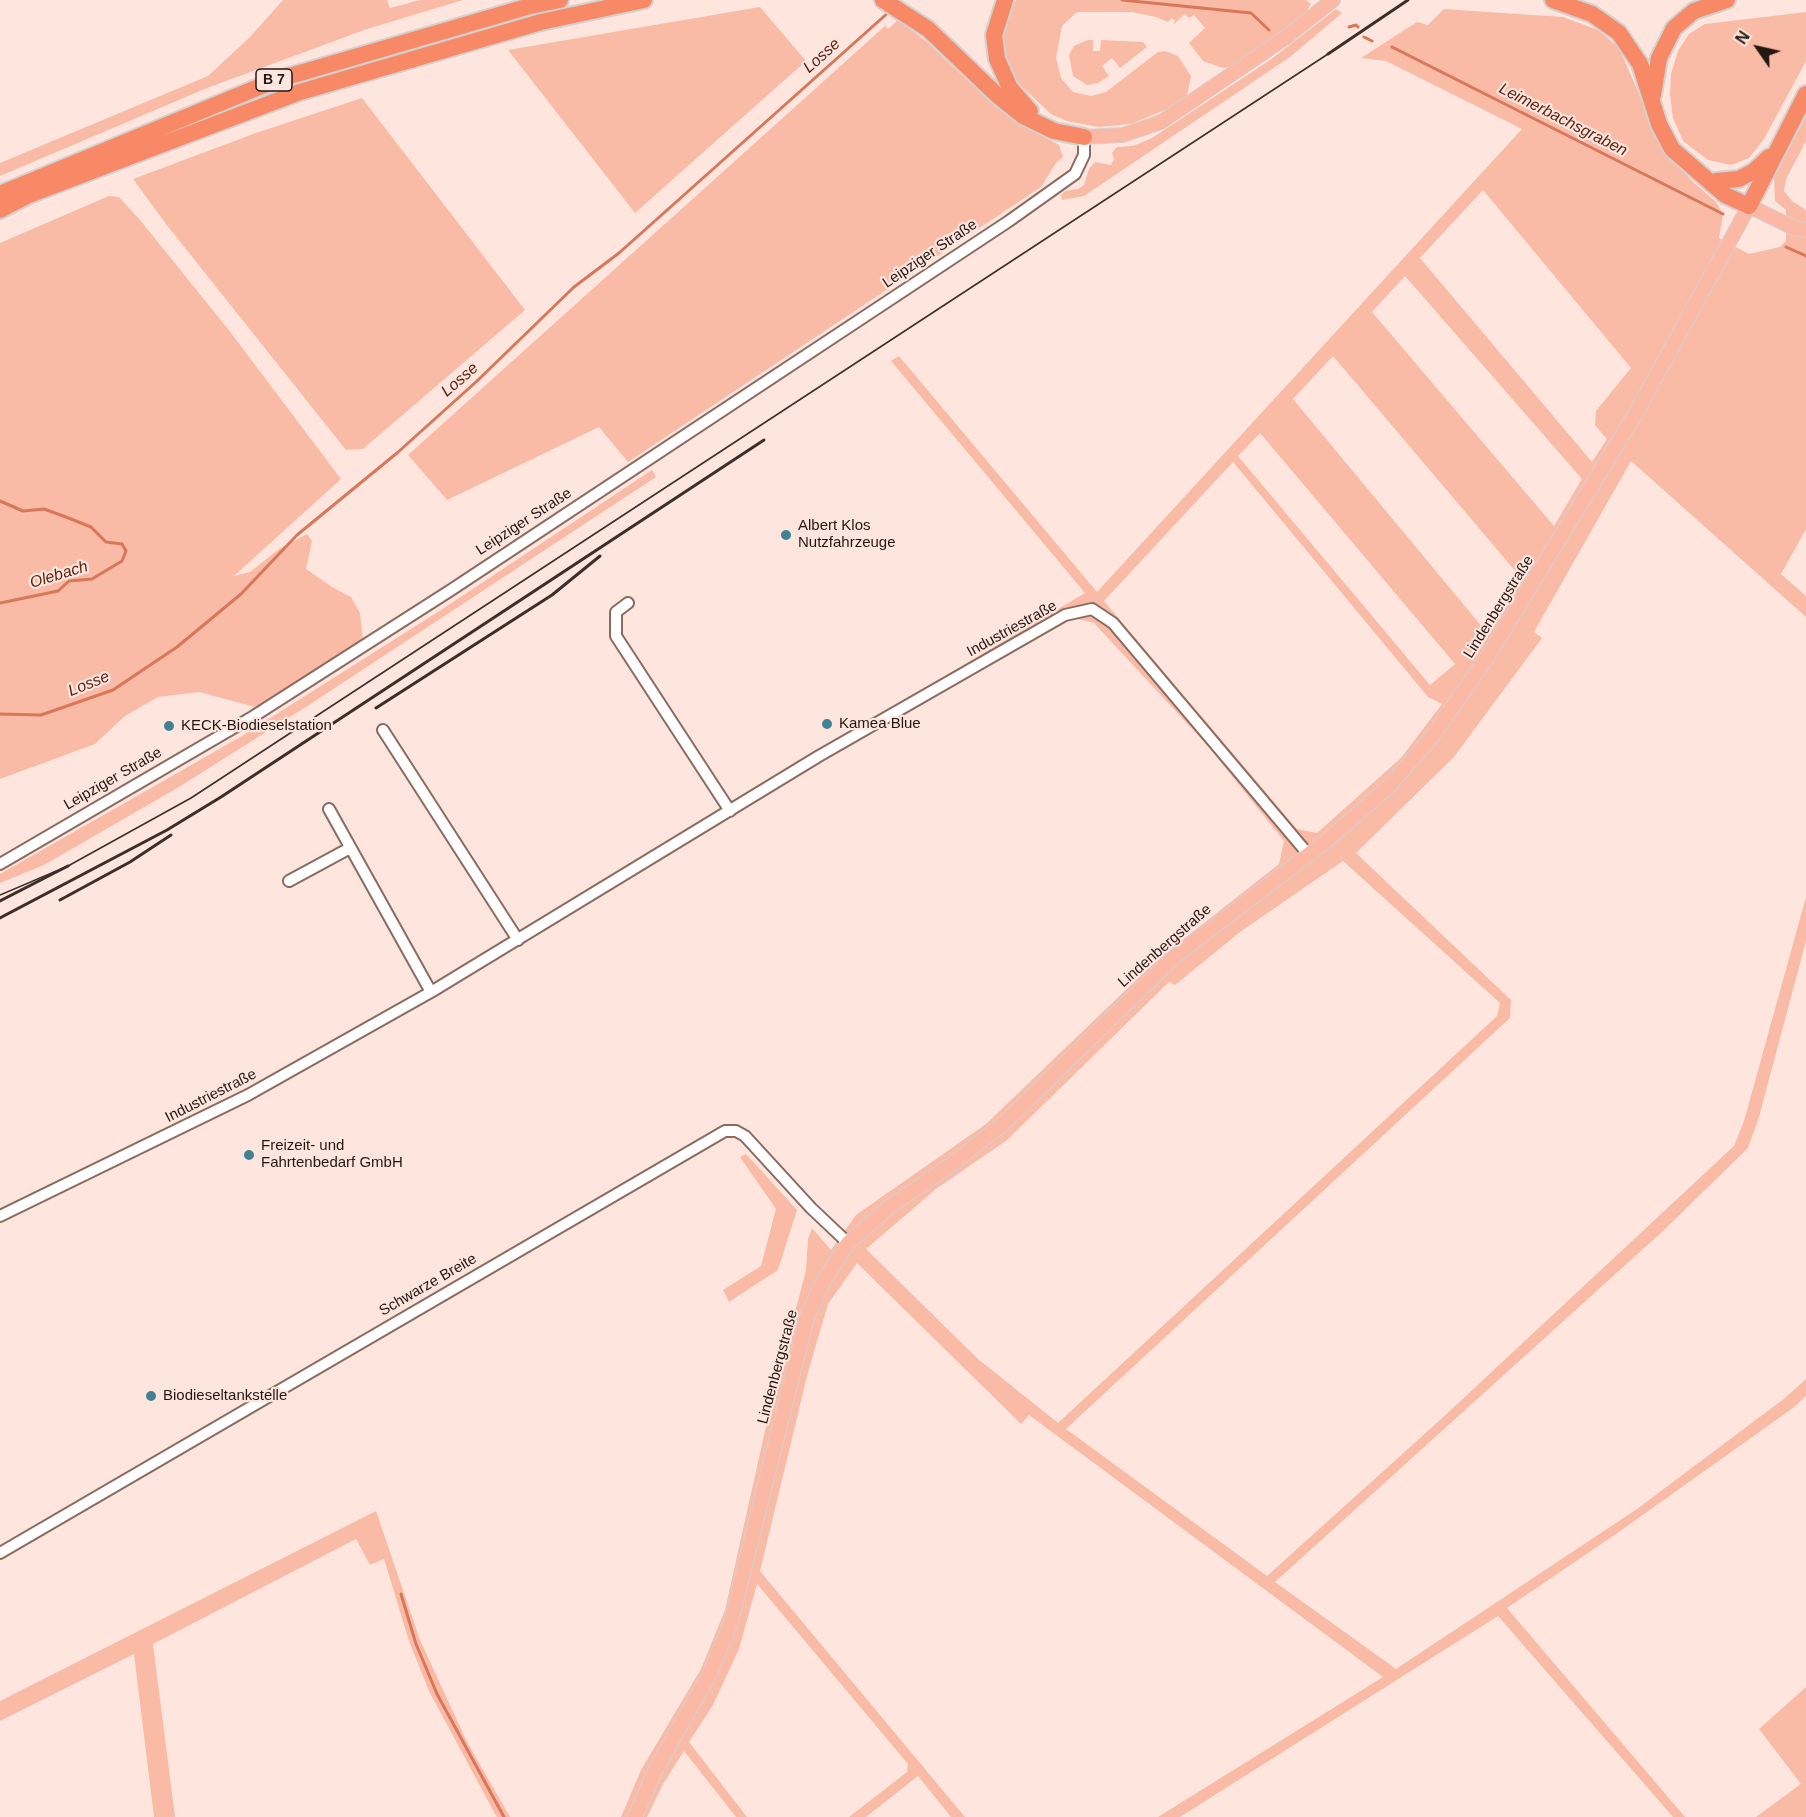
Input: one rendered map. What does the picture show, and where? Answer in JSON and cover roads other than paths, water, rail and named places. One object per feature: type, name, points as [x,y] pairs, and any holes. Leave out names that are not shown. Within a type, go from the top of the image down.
[{"type":"highway","name":"B 7","points":[[0,194],[276,80],[519,9],[560,0]]},
{"type":"highway","name":"B 7","points":[[0,210],[29,195],[300,92],[541,22],[644,0]]},
{"type":"highway","points":[[884,0],[916,20],[1016,111],[1053,131],[1084,138]]},
{"type":"highway","points":[[1005,0],[994,35],[997,59],[1006,82],[1019,100],[1033,113],[1084,138]]},
{"type":"highway","points":[[1552,0],[1592,14],[1619,33],[1636,57],[1666,139],[1675,153],[1729,198],[1749,206]]},
{"type":"highway","points":[[1653,101],[1657,65],[1670,33],[1690,14],[1727,0]]},
{"type":"highway","points":[[1749,206],[1806,94]]},
{"type":"highway","points":[[1716,181],[1734,180],[1747,175],[1779,148]]},
{"type":"highway","points":[[1692,168],[1732,190],[1749,206]]},
{"type":"main road","points":[[1084,138],[1123,135],[1161,122],[1285,38],[1333,0]]},
{"type":"main road","points":[[1749,206],[1794,228],[1806,230]]},
{"type":"main road","name":"Lindenbergstraße","points":[[635,1817],[656,1769],[720,1653],[736,1607],[807,1317],[823,1282],[848,1243],[889,1207],[952,1164],[1004,1123],[1174,957],[1308,854],[1389,786],[1431,738],[1460,700],[1636,413],[1749,206]]},
{"type":"street","name":"Leipziger Straße","points":[[0,864],[254,716],[435,601],[1056,189],[1078,169],[1084,155],[1084,138]]},
{"type":"street","points":[[628,603],[616,612],[616,636],[730,811]]},
{"type":"street","name":"Industriestraße","points":[[0,1216],[248,1095],[431,992],[819,756],[1065,615],[1092,609],[1113,623],[1308,854]]},
{"type":"street","points":[[383,730],[518,940]]},
{"type":"street","points":[[329,809],[431,992]]},
{"type":"street","points":[[289,880],[350,848]]},
{"type":"street","name":"Schwarze Breite","points":[[0,1553],[725,1131],[736,1131],[744,1136],[811,1208],[848,1243]]},
{"type":"waterway","name":"Leimerbachsgraben","points":[[1122,0],[1251,13],[1269,30]]},
{"type":"waterway","name":"Losse","points":[[0,714],[41,715],[113,690],[177,647],[241,594],[297,535],[397,453],[477,381],[574,287],[619,253],[890,11]]},
{"type":"waterway","name":"Leimerbachsgraben","points":[[1349,27],[1356,25],[1358,27]]},
{"type":"waterway","name":"Leimerbachsgraben","points":[[1364,37],[1372,41]]},
{"type":"waterway","name":"Leimerbachsgraben","points":[[1392,47],[1723,214]]},
{"type":"waterway","name":"Leimerbachsgraben","points":[[1786,247],[1806,256]]},
{"type":"waterway","name":"Olebach","points":[[0,501],[23,511],[44,509],[66,517],[91,527],[106,542],[122,544],[126,551],[122,561],[92,579],[69,581],[58,591],[0,603]]},
{"type":"waterway","points":[[401,1594],[416,1644],[437,1694],[504,1817]]},
{"type":"tram line","points":[[0,895],[68,866],[191,798],[1328,54]]},
{"type":"railway","points":[[1328,54],[1408,0]]},
{"type":"railway","points":[[0,918],[167,830],[221,797],[764,440]]},
{"type":"railway","points":[[376,708],[552,595],[600,556]]},
{"type":"railway","points":[[60,900],[130,862],[171,835]]},
{"type":"railway","points":[[0,901],[68,866]]},
{"type":"place","name":"Albert Klos Nutzfahrzeuge","points":[[786,535]]},
{"type":"place","name":"Kamea Blue","points":[[827,724]]},
{"type":"place","name":"KECK-Biodieselstation","points":[[169,726]]},
{"type":"place","name":"Freizeit- und Fahrtenbedarf GmbH","points":[[249,1155]]},
{"type":"place","name":"Biodieseltankstelle","points":[[151,1396]]}]
